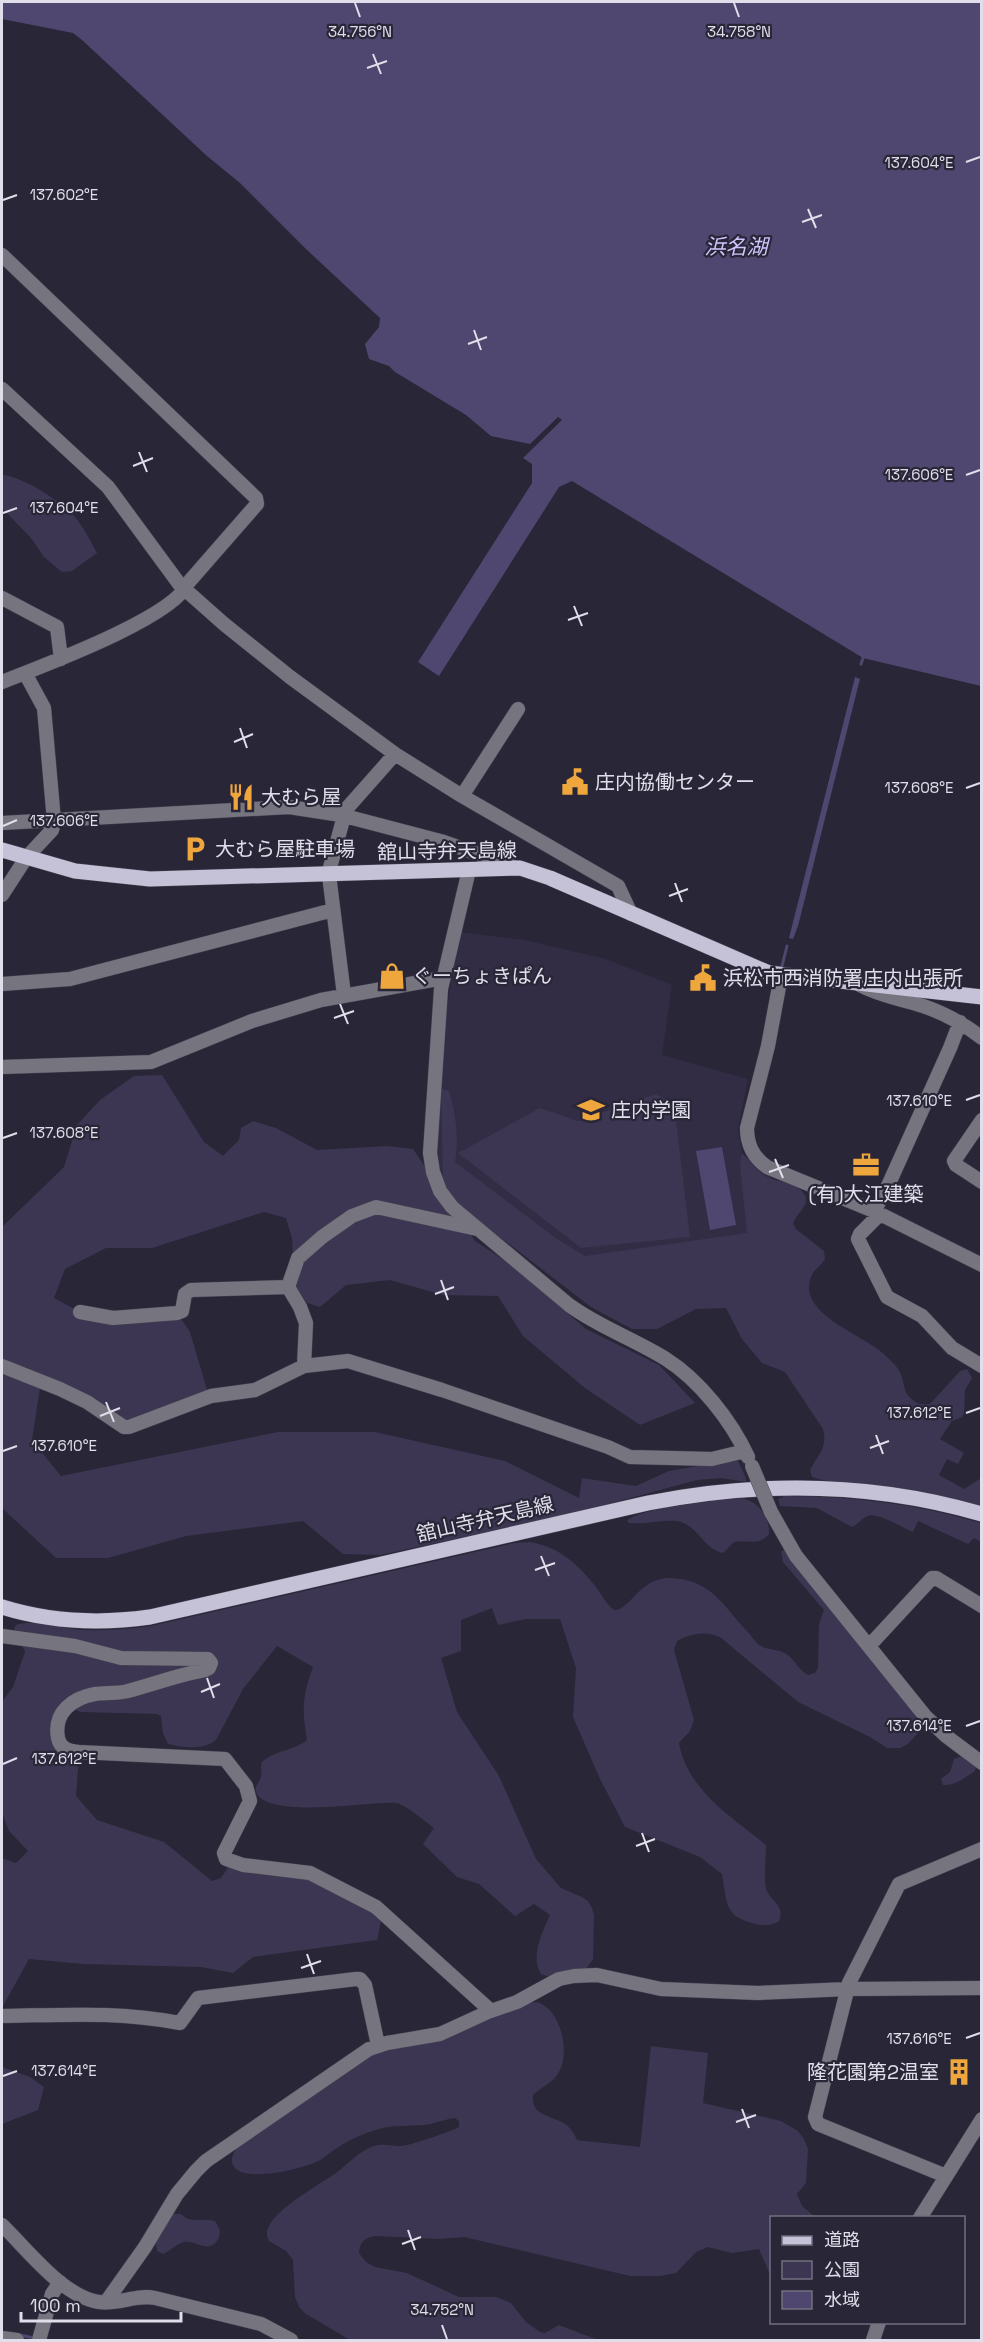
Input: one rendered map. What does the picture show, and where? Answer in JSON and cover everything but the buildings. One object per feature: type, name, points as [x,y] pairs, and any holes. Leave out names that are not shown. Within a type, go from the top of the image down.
[{"type":"main road","name":"舘山寺弁天島線","points":[[2,850],[75,871],[142,879],[520,868],[550,878],[752,967],[781,976],[858,984],[910,996],[981,997]]},
{"type":"main road","name":"舘山寺弁天島線","points":[[2,1606],[68,1620],[101,1621],[150,1617],[648,1503],[722,1491],[797,1487],[847,1490],[921,1500],[981,1514]]},
{"type":"street","points":[[2,255],[256,498],[257,504],[188,583],[185,590],[164,608],[89,647],[2,682]]},
{"type":"street","points":[[2,389],[108,487],[185,590],[290,677],[396,754],[462,796],[618,886],[631,914]]},
{"type":"street","points":[[2,598],[57,627],[61,658]]},
{"type":"street","points":[[2,895],[26,858],[52,830],[54,821],[44,708],[25,673]]},
{"type":"street","points":[[462,796],[518,709]]},
{"type":"street","points":[[344,995],[329,875],[343,816],[396,754]]},
{"type":"street","points":[[2,823],[289,807],[343,816],[444,842],[520,868]]},
{"type":"street","points":[[469,870],[443,978],[431,1162],[436,1182],[446,1199],[479,1230],[579,1312],[664,1358],[680,1369],[707,1395],[745,1451],[771,1512],[796,1557],[925,1716],[946,1736],[981,1763]]},
{"type":"street","points":[[2,984],[70,978],[333,910]]},
{"type":"street","points":[[781,976],[768,1046],[747,1128],[754,1154],[767,1167],[877,1213],[981,1265]]},
{"type":"street","points":[[2,1067],[151,1062],[252,1021],[344,995],[443,978]]},
{"type":"street","points":[[910,996],[960,1022],[981,1038]]},
{"type":"street","points":[[960,1022],[951,1048],[877,1213],[858,1239],[883,1293],[891,1300],[922,1316],[952,1348],[981,1366]]},
{"type":"street","points":[[981,1120],[954,1161],[956,1165],[981,1182]]},
{"type":"street","points":[[304,1366],[306,1323],[288,1287],[298,1258],[322,1237],[352,1216],[376,1207],[479,1230]]},
{"type":"street","points":[[80,1312],[112,1318],[177,1313],[182,1311],[185,1294],[191,1290],[288,1287]]},
{"type":"street","points":[[2,1366],[60,1389],[87,1402],[118,1424],[129,1427],[211,1396],[255,1390],[304,1366],[338,1361],[361,1364],[608,1447],[630,1457],[712,1459],[745,1451]]},
{"type":"street","points":[[868,1646],[932,1578],[936,1578],[981,1606]]},
{"type":"street","points":[[2,1636],[75,1646],[121,1658],[208,1659],[211,1664],[205,1670],[168,1678],[124,1692],[92,1695],[66,1706],[60,1715],[58,1740],[61,1746],[66,1750],[79,1752],[225,1759],[246,1786],[250,1800],[224,1853],[226,1859],[243,1865],[310,1873],[376,1907],[491,2011]]},
{"type":"street","points":[[946,2176],[818,2124],[815,2117],[848,1989],[899,1884],[981,1849]]},
{"type":"street","points":[[106,2302],[145,2247],[177,2194],[206,2161],[378,2045],[440,2034],[517,2002],[559,1979],[597,1975],[676,1990],[773,1993],[848,1989],[981,1988]]},
{"type":"street","points":[[2,2016],[106,2014],[142,2016],[180,2023],[198,1998],[356,1978],[360,1979],[364,1985],[378,2045]]},
{"type":"street","points":[[921,2216],[981,2119]]},
{"type":"street","points":[[2,2225],[60,2283],[90,2300],[106,2302],[150,2297],[261,2324],[291,2340]]},
{"type":"street","points":[[40,2337],[52,2294],[60,2283]]},
{"type":"street","points":[[873,2340],[878,2324]]},
{"type":"street","points":[[2,2338],[17,2340]]},
{"type":"shaded area","name":"庄内学園","points":[[459,932],[525,940],[606,959],[672,985],[662,1055],[748,1079],[738,1130],[742,1153],[774,1180],[744,1252],[569,1257],[500,1239],[443,1181],[436,1160],[447,1008]]},
{"type":"green space","points":[[2,475],[10,476],[41,490],[69,511],[87,534],[97,553],[72,571],[62,572],[44,557],[31,538],[2,508]]},
{"type":"green space","points":[[162,1075],[204,1142],[223,1156],[239,1140],[241,1128],[253,1121],[276,1128],[317,1150],[387,1146],[413,1149],[475,1241],[513,1266],[586,1329],[659,1365],[695,1403],[640,1425],[585,1388],[523,1336],[498,1296],[443,1295],[390,1280],[346,1285],[320,1307],[295,1299],[292,1238],[286,1218],[264,1212],[152,1248],[106,1248],[65,1269],[54,1298],[80,1312],[177,1313],[190,1332],[208,1393],[118,1424],[2,1360],[2,1227],[64,1167],[77,1125],[100,1100],[134,1076]]},
{"type":"green space","points":[[441,1089],[449,1091],[453,1109],[457,1135],[455,1162],[557,1239],[585,1256],[747,1233],[740,1164],[742,1153],[762,1174],[799,1189],[804,1193],[806,1202],[793,1224],[796,1229],[824,1251],[825,1259],[812,1275],[809,1290],[814,1303],[823,1313],[886,1356],[900,1371],[907,1394],[919,1404],[930,1404],[960,1371],[967,1369],[972,1378],[965,1390],[964,1413],[962,1417],[952,1421],[940,1439],[964,1453],[958,1464],[947,1459],[939,1475],[964,1489],[981,1478],[981,1506],[903,1489],[827,1481],[812,1477],[810,1470],[823,1446],[823,1429],[785,1372],[762,1363],[742,1339],[726,1308],[696,1309],[657,1329],[632,1329],[591,1307],[452,1200],[443,1181]]},
{"type":"green space","points":[[656,1094],[674,1104],[690,1237],[581,1248],[458,1153],[540,1108],[578,1121]]},
{"type":"green space","points":[[2,1372],[40,1388],[32,1440],[61,1476],[278,1432],[375,1432],[505,1461],[579,1498],[582,1478],[636,1486],[669,1471],[737,1459],[746,1482],[722,1478],[697,1480],[568,1515],[380,1555],[343,1554],[303,1521],[186,1536],[108,1558],[56,1558],[2,1508]]},
{"type":"green space","points":[[785,1496],[884,1502],[957,1516],[981,1523],[981,1542],[974,1538],[968,1544],[918,1521],[913,1532],[872,1515],[852,1527],[817,1508],[780,1506],[778,1499]]},
{"type":"green space","points":[[741,1498],[753,1502],[762,1511],[769,1534],[757,1541],[734,1542],[723,1553],[716,1551],[681,1522],[629,1523],[627,1521],[647,1512]]},
{"type":"green space","points":[[530,1542],[559,1552],[575,1564],[614,1610],[620,1609],[643,1588],[660,1579],[671,1578],[697,1584],[715,1596],[759,1645],[786,1653],[808,1675],[815,1673],[818,1668],[819,1624],[824,1610],[783,1562],[781,1551],[784,1550],[911,1707],[919,1725],[918,1733],[908,1744],[900,1748],[887,1748],[870,1737],[798,1702],[720,1637],[698,1634],[677,1641],[674,1650],[694,1720],[690,1731],[679,1743],[684,1760],[701,1789],[725,1813],[766,1845],[766,1887],[779,1908],[779,1921],[771,1925],[763,1925],[738,1917],[729,1907],[722,1874],[700,1857],[625,1827],[600,1779],[573,1717],[576,1668],[560,1619],[526,1619],[498,1625],[492,1608],[461,1620],[461,1651],[441,1658],[457,1712],[499,1776],[536,1859],[561,1888],[582,1897],[592,1908],[594,1915],[593,1959],[586,1969],[553,1978],[541,1974],[537,1952],[550,1915],[534,1904],[515,1916],[479,1884],[457,1877],[423,1844],[434,1828],[405,1806],[384,1803],[299,1807],[279,1805],[264,1800],[256,1792],[261,1777],[262,1762],[307,1740],[304,1703],[313,1667],[277,1646],[243,1689],[216,1740],[206,1745],[187,1747],[168,1744],[163,1733],[161,1716],[157,1714],[81,1712],[67,1707],[54,1734],[79,1756],[76,1796],[97,1820],[164,1842],[212,1881],[221,1878],[229,1866],[299,1874],[382,1915],[377,1940],[253,1957],[233,1973],[201,1967],[84,1964],[29,1959],[2,2008],[2,1858],[16,1863],[28,1851],[9,1831],[2,1813],[2,1702],[13,1687],[25,1652],[14,1629],[16,1625],[31,1623],[90,1630],[151,1626],[514,1543]]},
{"type":"green space","points":[[962,1756],[976,1766],[975,1771],[956,1783],[943,1785],[941,1779],[950,1772],[954,1759]]},
{"type":"green space","points":[[537,2002],[552,2013],[561,2031],[564,2052],[560,2070],[551,2081],[533,2095],[535,2108],[567,2126],[577,2140],[640,2147],[651,2046],[708,2053],[703,2103],[781,2121],[798,2131],[804,2139],[808,2149],[806,2183],[797,2194],[802,2206],[814,2216],[770,2216],[770,2275],[759,2249],[732,2253],[708,2247],[696,2252],[676,2273],[660,2276],[630,2276],[464,2237],[439,2239],[375,2236],[363,2241],[360,2246],[359,2253],[366,2262],[375,2267],[407,2273],[459,2297],[496,2297],[511,2303],[526,2322],[540,2332],[545,2333],[559,2325],[598,2340],[350,2340],[306,2314],[299,2307],[295,2297],[293,2260],[286,2251],[269,2241],[267,2230],[273,2220],[309,2190],[369,2148],[413,2143],[456,2129],[459,2127],[459,2121],[455,2118],[428,2124],[379,2129],[352,2140],[321,2160],[275,2173],[251,2174],[235,2168],[232,2160],[237,2147],[371,2053],[527,2003]]},
{"type":"green space","points":[[2,2067],[30,2077],[44,2087],[38,2110],[2,2124]]},
{"type":"green space","points":[[173,2214],[181,2214],[193,2220],[215,2221],[220,2234],[215,2244],[207,2246],[184,2242],[163,2254],[157,2251],[155,2238]]},
{"type":"water","name":"浜名湖","points":[[2,2],[981,2],[981,686],[863,658],[572,481],[559,487],[439,676],[418,662],[532,483],[532,464],[523,458],[562,420],[558,417],[530,444],[491,436],[466,415],[395,372],[389,366],[369,359],[365,344],[379,327],[380,318],[240,183],[207,156],[82,40],[73,33],[2,19]]},
{"type":"water","points":[[855,677],[860,679],[793,939],[789,938]]},
{"type":"water","points":[[722,1147],[736,1225],[710,1230],[696,1151]]},
{"type":"waterway","points":[[861,664],[863,658]]},
{"type":"waterway","points":[[782,966],[787,946]]},
{"type":"waterway","points":[[20,2335],[34,2338]]},
{"type":"place","name":"庄内協働センター","points":[[575,782]]},
{"type":"place","name":"大むら屋","points":[[241,797]]},
{"type":"place","name":"大むら屋駐車場","points":[[195,849]]},
{"type":"place","name":"ぐーちょきぱん","points":[[392,976]]},
{"type":"place","name":"浜松市西消防署庄内出張所","points":[[703,978]]},
{"type":"place","name":"庄内学園","points":[[591,1110]]},
{"type":"place","name":"(有)大江建築","points":[[866,1165]]},
{"type":"place","name":"隆花園第2温室","points":[[959,2072]]}]
